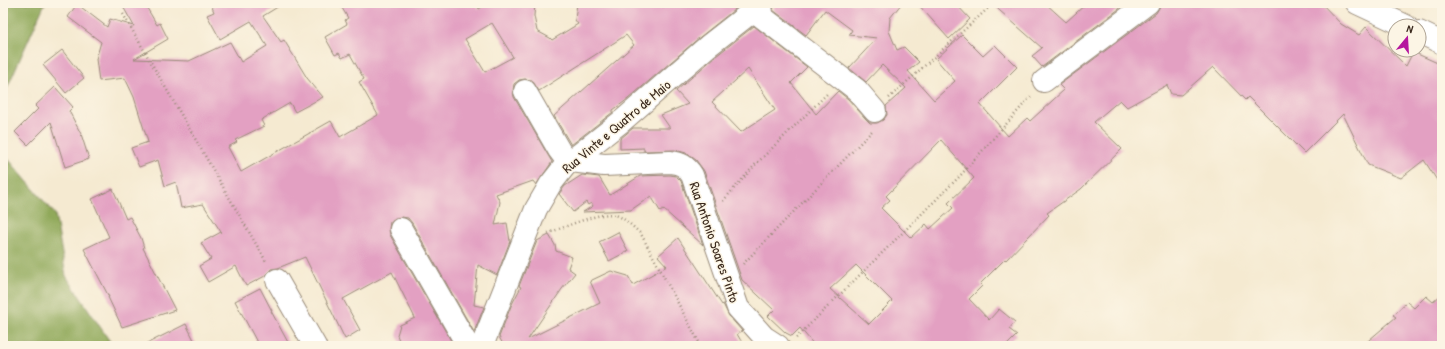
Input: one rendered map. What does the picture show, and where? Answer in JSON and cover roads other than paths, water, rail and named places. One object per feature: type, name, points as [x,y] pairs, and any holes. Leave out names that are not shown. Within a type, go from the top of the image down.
[{"type":"street","points":[[1044,81],[1148,3]]},
{"type":"street","points":[[1357,3],[1389,18]]},
{"type":"street","points":[[758,7],[857,90],[875,111]]},
{"type":"street","name":"Rua Vinte e Quatro de Maio","points":[[482,346],[536,209],[550,185],[570,162],[622,121],[708,46],[758,7]]},
{"type":"street","points":[[1427,36],[1442,43]]},
{"type":"street","points":[[526,91],[559,150],[570,162]]},
{"type":"street","name":"Rua Antonio Soares Pinto","points":[[570,162],[604,164],[670,162],[680,163],[688,168],[692,175],[738,308],[764,337],[785,342]]},
{"type":"street","points":[[401,229],[468,346]]},
{"type":"street","points":[[277,280],[315,346]]}]
